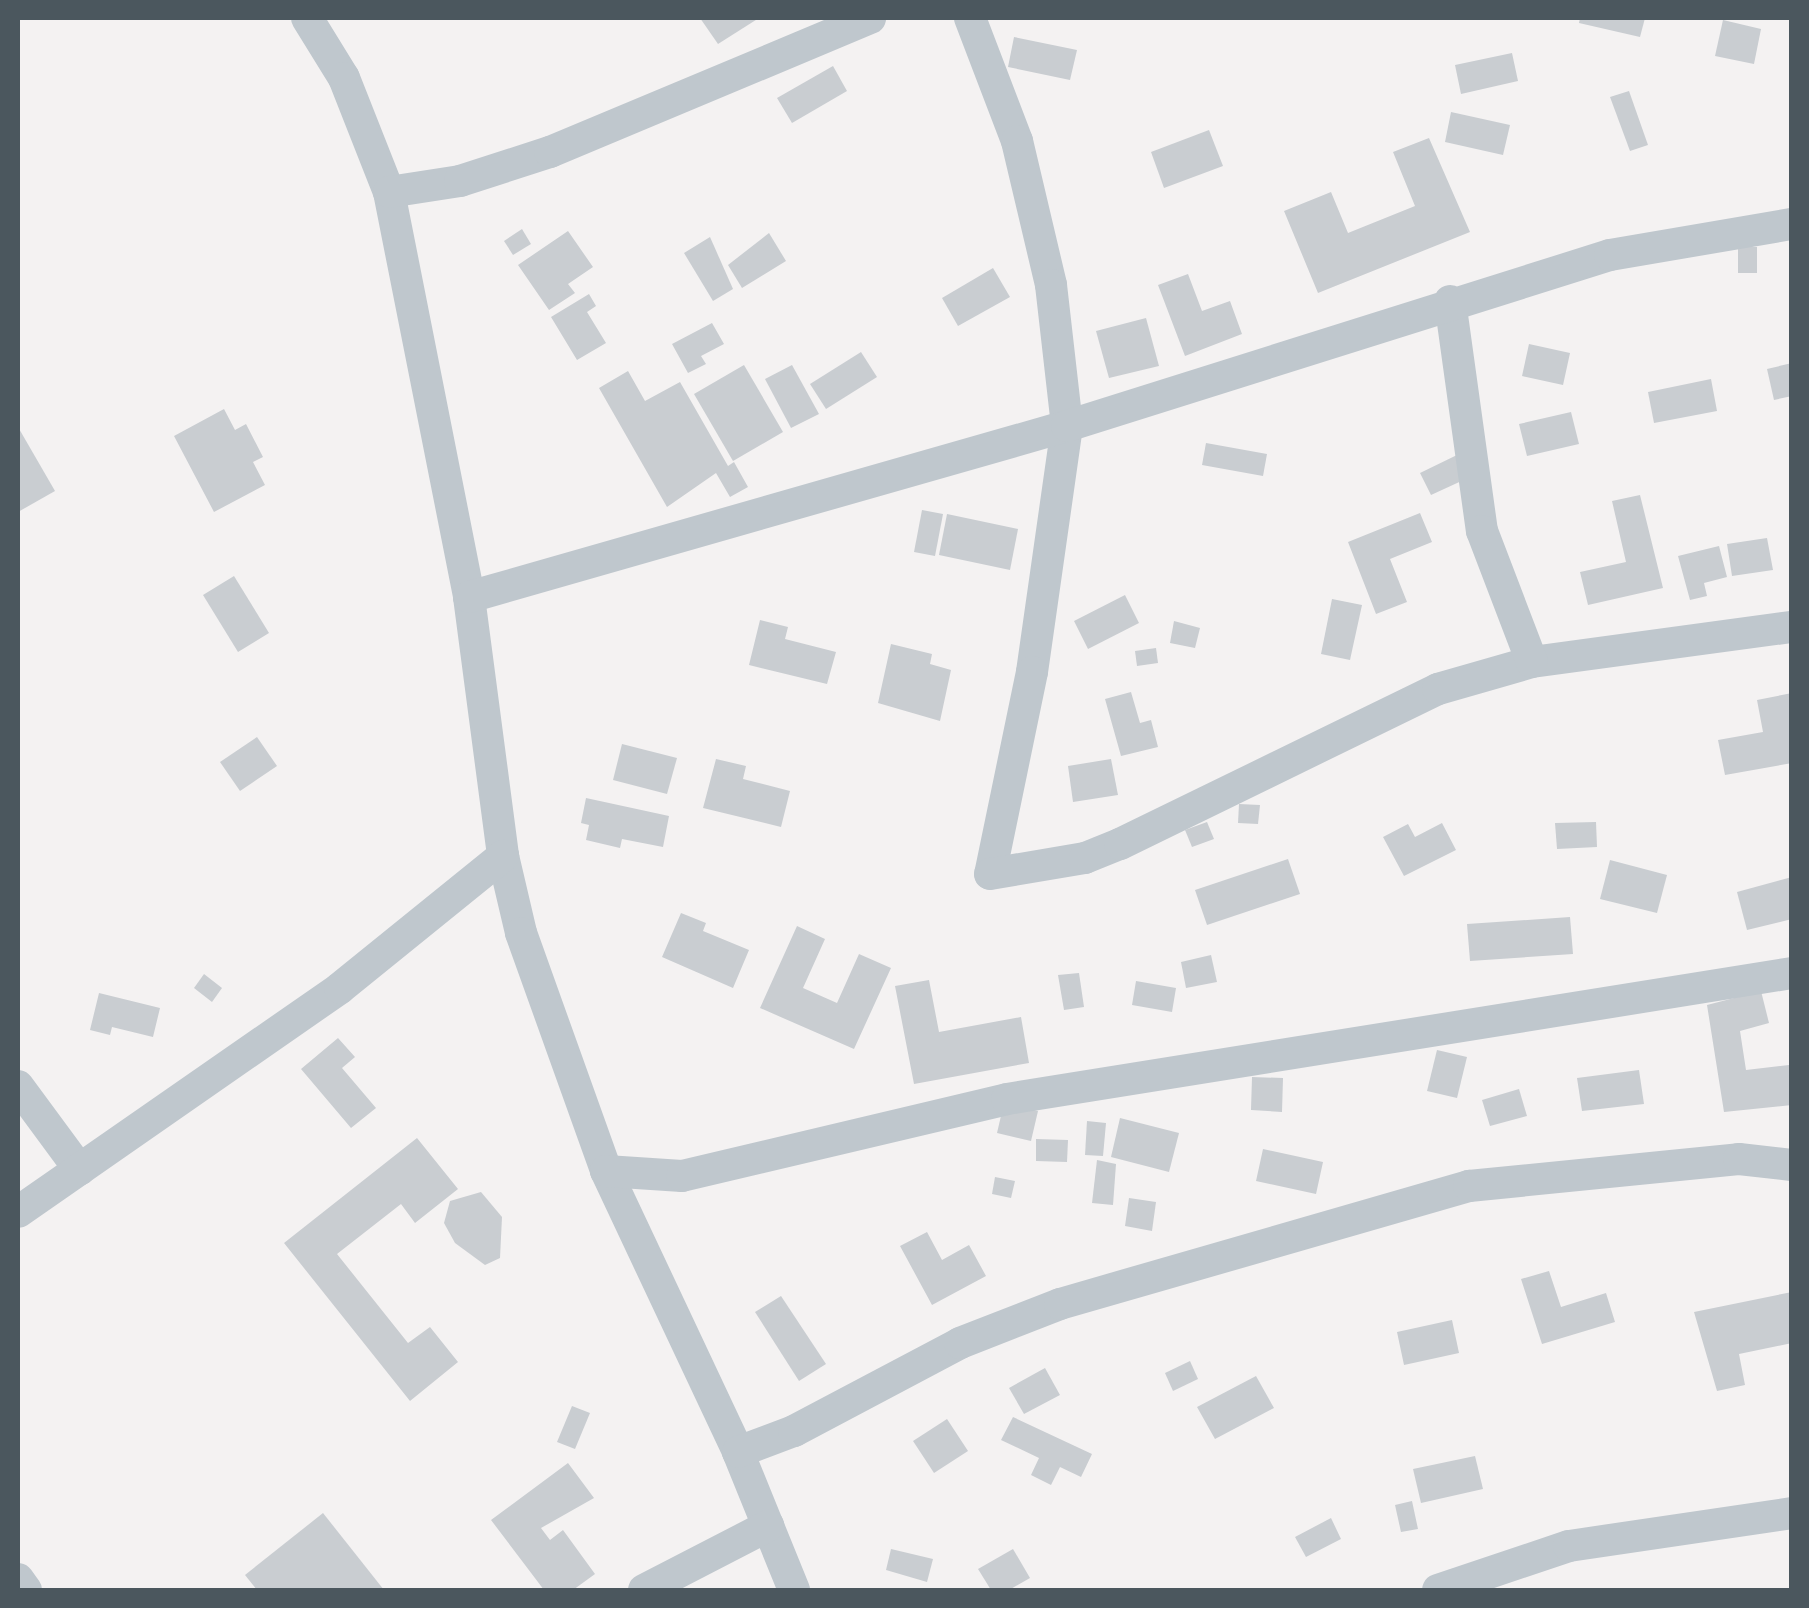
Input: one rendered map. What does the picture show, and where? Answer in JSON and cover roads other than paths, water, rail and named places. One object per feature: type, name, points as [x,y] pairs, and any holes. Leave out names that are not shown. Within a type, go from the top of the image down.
[{"type":"street","points":[[306,18],[344,78],[389,192],[469,597],[504,856],[521,933],[606,1171],[738,1452],[794,1590]]},
{"type":"street","points":[[389,192],[460,181],[550,152],[870,18]]},
{"type":"street","points":[[970,18],[1017,141],[1043,249],[1067,426],[1032,672],[990,874],[1085,858],[1421,697],[1532,662],[1792,627]]},
{"type":"street","points":[[469,597],[1067,426],[1450,302],[1610,256],[1792,224]]},
{"type":"street","points":[[1450,302],[1482,531],[1532,662]]},
{"type":"street","points":[[18,1212],[340,988],[504,856]]},
{"type":"street","points":[[606,1171],[682,1176],[1007,1098],[1792,973]]},
{"type":"street","points":[[18,1086],[80,1170]]},
{"type":"street","points":[[738,1452],[794,1431],[960,1343],[1060,1304],[1470,1186],[1739,1158],[1792,1165]]},
{"type":"street","points":[[1438,1590],[1568,1546],[1792,1513]]},
{"type":"street","points":[[644,1590],[768,1526]]},
{"type":"street","points":[[18,1579],[26,1590]]}]
